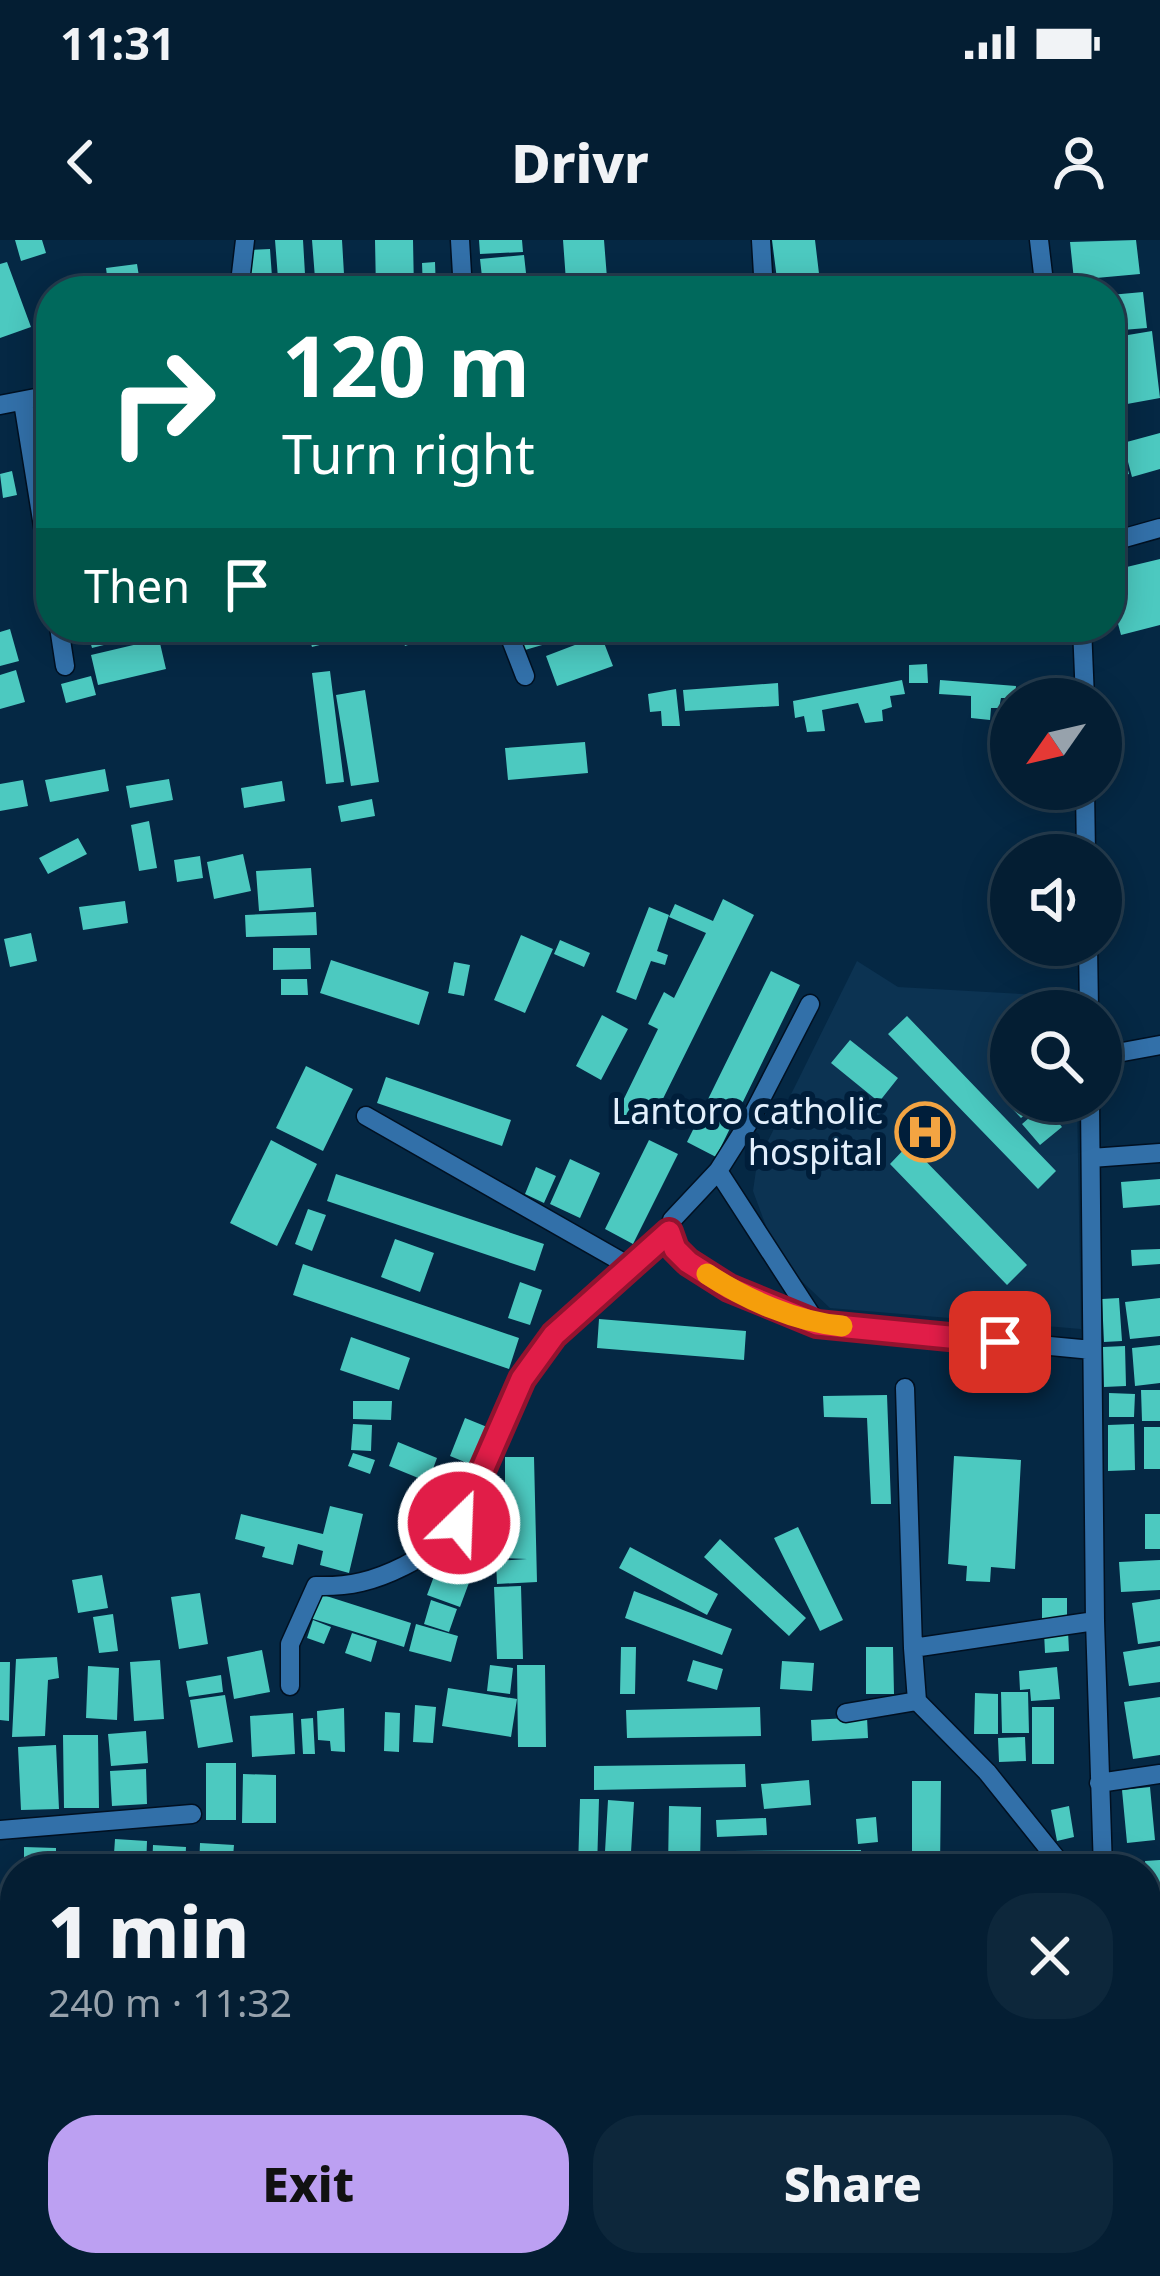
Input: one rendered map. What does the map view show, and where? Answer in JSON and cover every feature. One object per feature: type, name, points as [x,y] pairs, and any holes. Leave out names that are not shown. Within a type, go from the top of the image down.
[{"type":"street","points":[[241,276],[245,240]]},
{"type":"street","points":[[460,240],[462,276]]},
{"type":"street","points":[[760,240],[763,276]]},
{"type":"street","points":[[1039,240],[1043,276]]},
{"type":"street","points":[[0,405],[36,399]]},
{"type":"street","points":[[23,402],[36,483]]},
{"type":"street","points":[[1125,538],[1160,528]]},
{"type":"street","points":[[61,642],[65,666]]},
{"type":"street","points":[[512,642],[525,676]]},
{"type":"street","points":[[1083,642],[1084,678]]},
{"type":"street","points":[[290,1686],[290,1644],[316,1586],[371,1582],[423,1557],[459,1523],[522,1379],[554,1335],[669,1232],[683,1203],[718,1171],[810,1004]]},
{"type":"street","points":[[1122,1052],[1160,1046]]},
{"type":"street","points":[[365,1116],[631,1267]]},
{"type":"street","points":[[1090,1122],[1095,1621],[1102,1854]]},
{"type":"street","points":[[1091,1158],[1160,1153]]},
{"type":"street","points":[[718,1171],[817,1324]]},
{"type":"street","points":[[669,1232],[675,1249],[688,1262],[729,1288],[817,1324],[1093,1350]]},
{"type":"street","points":[[905,1388],[917,1701],[987,1772],[1053,1854]]},
{"type":"street","points":[[914,1648],[1095,1621]]},
{"type":"street","points":[[845,1713],[917,1701]]},
{"type":"street","points":[[1100,1783],[1160,1774]]},
{"type":"street","points":[[0,1830],[192,1814]]},
{"type":"shaded area","name":"Lantoro catholic hospital","points":[[857,961],[898,987],[990,992],[990,1122],[1077,1122],[1081,1329],[830,1308],[789,1269],[773,1245],[753,1191],[757,1163]]},
{"type":"building","points":[[15,240],[42,240],[46,253],[21,261]]},
{"type":"building","points":[[275,240],[303,240],[305,276],[278,276]]},
{"type":"building","points":[[312,240],[342,240],[344,276],[315,276]]},
{"type":"building","points":[[375,240],[413,240],[414,276],[376,276]]},
{"type":"building","points":[[479,240],[522,240],[523,252],[480,254]]},
{"type":"building","points":[[563,240],[604,240],[607,276],[566,276]]},
{"type":"building","points":[[772,240],[815,240],[819,276],[777,276]]},
{"type":"building","points":[[1136,240],[1140,274],[1074,276],[1070,242]]},
{"type":"building","points":[[270,249],[272,276],[249,276],[248,250]]},
{"type":"building","points":[[524,255],[526,273],[482,276],[480,259]]},
{"type":"building","points":[[7,262],[31,327],[0,338],[0,264]]},
{"type":"building","points":[[435,262],[435,276],[422,276],[422,263]]},
{"type":"building","points":[[137,264],[139,276],[107,276],[106,268]]},
{"type":"building","points":[[1143,292],[1147,328],[1125,330],[1125,294]]},
{"type":"building","points":[[1152,331],[1160,398],[1127,404],[1125,336]]},
{"type":"building","points":[[1160,433],[1160,469],[1132,477],[1125,442]]},
{"type":"building","points":[[12,471],[17,495],[3,498],[0,474]]},
{"type":"building","points":[[1160,559],[1160,625],[1125,634],[1125,567]]},
{"type":"building","points":[[10,629],[19,661],[0,666],[0,632]]},
{"type":"building","points":[[160,642],[166,669],[98,685],[91,655]]},
{"type":"building","points":[[523,642],[549,642],[549,643],[525,650]]},
{"type":"building","points":[[583,642],[604,642],[613,666],[557,686],[546,656]]},
{"type":"building","points":[[927,664],[928,683],[909,683],[909,665]]},
{"type":"building","points":[[16,670],[25,702],[0,709],[0,675]]},
{"type":"building","points":[[330,671],[344,782],[326,784],[312,673]]},
{"type":"building","points":[[91,676],[96,695],[66,703],[61,684]]},
{"type":"building","points":[[902,680],[905,694],[890,696],[892,707],[882,710],[883,721],[865,723],[858,703],[822,710],[825,731],[807,732],[804,716],[795,718],[793,701]]},
{"type":"building","points":[[940,680],[990,684],[990,720],[971,718],[971,696],[939,694]]},
{"type":"building","points":[[778,683],[779,706],[685,711],[683,690]]},
{"type":"building","points":[[676,689],[680,726],[662,726],[661,711],[650,712],[648,694]]},
{"type":"building","points":[[365,690],[379,782],[351,786],[336,695]]},
{"type":"building","points":[[585,742],[588,773],[508,780],[505,748]]},
{"type":"building","points":[[105,769],[109,791],[50,802],[45,780]]},
{"type":"building","points":[[169,779],[173,800],[130,808],[126,786]]},
{"type":"building","points":[[23,780],[28,806],[0,811],[0,784]]},
{"type":"building","points":[[282,781],[285,801],[244,808],[241,788]]},
{"type":"building","points":[[372,799],[375,816],[341,822],[338,806]]},
{"type":"building","points":[[149,821],[157,868],[139,871],[131,825]]},
{"type":"building","points":[[78,838],[87,854],[48,874],[39,858]]},
{"type":"building","points":[[243,854],[251,891],[214,899],[207,862]]},
{"type":"building","points":[[200,856],[203,878],[177,882],[174,860]]},
{"type":"building","points":[[311,868],[314,907],[259,911],[256,871]]},
{"type":"building","points":[[723,899],[754,915],[648,1129],[617,1113],[658,1029],[648,1024],[664,992],[674,998],[706,933],[669,917],[675,904],[713,921]]},
{"type":"building","points":[[125,901],[128,923],[83,930],[79,907]]},
{"type":"building","points":[[649,907],[669,915],[657,951],[668,955],[665,965],[651,961],[636,1000],[616,992]]},
{"type":"building","points":[[316,912],[317,935],[246,937],[245,915]]},
{"type":"building","points":[[31,933],[37,961],[10,967],[4,939]]},
{"type":"building","points":[[521,935],[553,949],[525,1013],[494,1000]]},
{"type":"building","points":[[560,940],[590,953],[584,967],[554,954]]},
{"type":"building","points":[[273,948],[310,948],[311,969],[273,970]]},
{"type":"building","points":[[331,960],[429,992],[419,1025],[320,993]]},
{"type":"building","points":[[454,962],[470,965],[464,996],[448,993]]},
{"type":"building","points":[[771,971],[800,985],[716,1157],[687,1142]]},
{"type":"building","points":[[281,979],[307,979],[308,995],[281,995]]},
{"type":"building","points":[[602,1015],[628,1029],[601,1080],[576,1066]]},
{"type":"building","points":[[907,1016],[990,1102],[990,1122],[1009,1122],[1056,1171],[1038,1189],[888,1034]]},
{"type":"building","points":[[850,1040],[898,1078],[879,1102],[831,1063]]},
{"type":"building","points":[[306,1066],[353,1089],[323,1151],[276,1128]]},
{"type":"building","points":[[386,1077],[511,1120],[502,1146],[377,1103]]},
{"type":"building","points":[[1058,1122],[1062,1127],[1040,1145],[1022,1124]]},
{"type":"building","points":[[271,1140],[317,1164],[277,1246],[230,1223]]},
{"type":"building","points":[[649,1140],[678,1154],[633,1244],[605,1229]]},
{"type":"building","points":[[909,1144],[1027,1265],[1007,1285],[890,1164]]},
{"type":"building","points":[[570,1159],[600,1173],[580,1218],[550,1204]]},
{"type":"building","points":[[536,1167],[556,1176],[544,1203],[525,1194]]},
{"type":"building","points":[[336,1174],[544,1244],[535,1271],[327,1201]]},
{"type":"building","points":[[1160,1179],[1160,1205],[1123,1208],[1121,1182]]},
{"type":"building","points":[[308,1209],[326,1215],[312,1251],[295,1244]]},
{"type":"building","points":[[395,1239],[434,1253],[420,1292],[381,1277]]},
{"type":"building","points":[[1160,1249],[1160,1264],[1132,1266],[1131,1250]]},
{"type":"building","points":[[303,1264],[519,1338],[509,1369],[293,1295]]},
{"type":"building","points":[[520,1282],[542,1290],[530,1325],[508,1318]]},
{"type":"building","points":[[1119,1298],[1122,1341],[1104,1342],[1102,1299]]},
{"type":"building","points":[[1160,1298],[1160,1336],[1130,1339],[1125,1302]]},
{"type":"building","points":[[599,1319],[746,1331],[744,1360],[597,1348]]},
{"type":"building","points":[[351,1337],[410,1358],[399,1390],[340,1370]]},
{"type":"building","points":[[1160,1345],[1160,1383],[1135,1386],[1132,1348]]},
{"type":"building","points":[[1125,1346],[1126,1386],[1104,1387],[1103,1347]]},
{"type":"building","points":[[1141,1390],[1160,1390],[1160,1421],[1142,1421]]},
{"type":"building","points":[[1109,1393],[1135,1394],[1134,1417],[1109,1417]]},
{"type":"building","points":[[887,1395],[891,1504],[871,1504],[867,1418],[824,1417],[823,1396]]},
{"type":"building","points":[[353,1401],[392,1401],[391,1420],[353,1419]]},
{"type":"building","points":[[465,1418],[492,1429],[477,1467],[450,1456]]},
{"type":"building","points":[[353,1424],[372,1425],[371,1451],[351,1450]]},
{"type":"building","points":[[1134,1424],[1135,1470],[1108,1471],[1108,1425]]},
{"type":"building","points":[[1144,1427],[1160,1427],[1160,1469],[1144,1469]]},
{"type":"building","points":[[398,1442],[437,1458],[428,1482],[389,1466]]},
{"type":"building","points":[[353,1453],[375,1460],[370,1474],[348,1466]]},
{"type":"building","points":[[954,1456],[1021,1460],[1015,1569],[991,1567],[990,1582],[966,1581],[967,1566],[948,1564]]},
{"type":"building","points":[[505,1457],[534,1457],[537,1582],[497,1584],[496,1561],[527,1559],[505,1558]]},
{"type":"building","points":[[330,1506],[363,1514],[349,1573],[320,1565],[323,1551],[298,1544],[293,1565],[262,1557],[265,1547],[235,1539],[241,1514],[323,1534]]},
{"type":"building","points":[[1145,1514],[1160,1514],[1160,1549],[1145,1549]]},
{"type":"building","points":[[798,1527],[843,1620],[820,1631],[774,1538]]},
{"type":"building","points":[[720,1539],[806,1618],[789,1636],[704,1557]]},
{"type":"building","points":[[630,1547],[718,1594],[707,1615],[619,1568]]},
{"type":"building","points":[[443,1552],[462,1559],[456,1575],[470,1580],[460,1607],[427,1595]]},
{"type":"building","points":[[1160,1560],[1160,1590],[1121,1592],[1119,1562]]},
{"type":"building","points":[[102,1575],[108,1608],[78,1613],[72,1580]]},
{"type":"building","points":[[521,1586],[523,1659],[497,1659],[494,1587]]},
{"type":"building","points":[[634,1591],[732,1629],[722,1655],[625,1618]]},
{"type":"building","points":[[200,1593],[208,1644],[179,1649],[171,1597]]},
{"type":"building","points":[[317,1593],[411,1623],[404,1647],[310,1618]]},
{"type":"building","points":[[1042,1598],[1067,1598],[1067,1618],[1042,1619]]},
{"type":"building","points":[[1160,1599],[1160,1641],[1138,1644],[1132,1603]]},
{"type":"building","points":[[431,1600],[457,1609],[449,1632],[424,1624]]},
{"type":"building","points":[[113,1614],[118,1651],[99,1653],[93,1617]]},
{"type":"building","points":[[313,1620],[331,1627],[324,1644],[307,1638]]},
{"type":"building","points":[[416,1624],[458,1636],[451,1662],[409,1651]]},
{"type":"building","points":[[1068,1631],[1069,1651],[1045,1653],[1044,1632]]},
{"type":"building","points":[[352,1633],[377,1641],[371,1662],[345,1653]]},
{"type":"building","points":[[1160,1646],[1160,1682],[1129,1686],[1123,1652]]},
{"type":"building","points":[[621,1647],[636,1647],[635,1694],[620,1694]]},
{"type":"building","points":[[866,1647],[893,1647],[894,1694],[866,1694]]},
{"type":"building","points":[[262,1650],[270,1692],[234,1699],[227,1657]]},
{"type":"building","points":[[57,1657],[59,1678],[48,1680],[45,1736],[12,1737],[16,1659]]},
{"type":"building","points":[[160,1660],[164,1719],[134,1721],[130,1662]]},
{"type":"building","points":[[693,1660],[723,1669],[717,1690],[687,1681]]},
{"type":"building","points":[[782,1661],[814,1663],[812,1691],[780,1689]]},
{"type":"building","points":[[0,1662],[10,1662],[9,1721],[0,1720]]},
{"type":"building","points":[[490,1665],[513,1668],[510,1694],[487,1691]]},
{"type":"building","points":[[517,1665],[545,1665],[546,1747],[518,1747]]},
{"type":"building","points":[[88,1666],[119,1668],[117,1720],[86,1718]]},
{"type":"building","points":[[1057,1667],[1060,1699],[1031,1701],[1030,1689],[1020,1690],[1019,1671]]},
{"type":"building","points":[[221,1675],[223,1692],[189,1697],[186,1681]]},
{"type":"building","points":[[448,1688],[517,1699],[511,1737],[442,1726]]},
{"type":"building","points":[[1001,1692],[1028,1692],[1029,1733],[1002,1733]]},
{"type":"building","points":[[975,1693],[998,1694],[998,1734],[974,1734]]},
{"type":"building","points":[[225,1695],[233,1742],[198,1748],[190,1700]]},
{"type":"building","points":[[1160,1697],[1160,1755],[1133,1759],[1124,1702]]},
{"type":"building","points":[[415,1705],[436,1707],[433,1743],[413,1742]]},
{"type":"building","points":[[760,1707],[761,1736],[627,1738],[626,1710]]},
{"type":"building","points":[[1032,1707],[1054,1707],[1054,1764],[1032,1764]]},
{"type":"building","points":[[344,1708],[345,1752],[331,1751],[330,1741],[318,1740],[317,1711]]},
{"type":"building","points":[[385,1712],[400,1713],[399,1752],[384,1751]]},
{"type":"building","points":[[293,1713],[295,1754],[252,1757],[250,1716]]},
{"type":"building","points":[[867,1717],[868,1738],[812,1741],[811,1720]]},
{"type":"building","points":[[313,1718],[315,1754],[303,1754],[301,1719]]},
{"type":"building","points":[[146,1731],[148,1763],[111,1766],[108,1734]]},
{"type":"building","points":[[63,1735],[98,1735],[99,1808],[64,1808]]},
{"type":"building","points":[[1025,1737],[1026,1761],[999,1762],[998,1738]]},
{"type":"building","points":[[56,1745],[59,1809],[21,1810],[18,1747]]},
{"type":"building","points":[[206,1763],[236,1763],[236,1820],[206,1820]]},
{"type":"building","points":[[745,1764],[746,1787],[594,1790],[594,1766]]},
{"type":"building","points":[[146,1769],[147,1804],[112,1806],[110,1771]]},
{"type":"building","points":[[243,1774],[276,1775],[276,1823],[242,1823]]},
{"type":"building","points":[[809,1780],[811,1805],[764,1809],[761,1784]]},
{"type":"building","points":[[912,1781],[941,1781],[940,1854],[912,1854]]},
{"type":"building","points":[[1150,1787],[1155,1840],[1127,1843],[1122,1790]]},
{"type":"building","points":[[580,1799],[599,1799],[597,1854],[578,1854]]},
{"type":"building","points":[[608,1800],[634,1802],[631,1854],[605,1854]]},
{"type":"building","points":[[669,1806],[701,1807],[700,1854],[668,1854]]},
{"type":"building","points":[[1069,1806],[1074,1837],[1057,1841],[1051,1810]]},
{"type":"building","points":[[876,1817],[878,1842],[858,1844],[856,1819]]},
{"type":"building","points":[[766,1818],[767,1835],[717,1837],[716,1820]]},
{"type":"building","points":[[115,1839],[147,1841],[147,1854],[114,1854]]},
{"type":"building","points":[[200,1843],[234,1845],[233,1854],[200,1854]]},
{"type":"building","points":[[153,1845],[186,1847],[186,1854],[153,1854]]},
{"type":"building","points":[[24,1847],[56,1848],[56,1854],[24,1854]]},
{"type":"building","points":[[861,1850],[861,1854],[733,1854]]},
{"type":"slow traffic","points":[[707,1274],[729,1288],[817,1324],[842,1326]]},
{"type":"place","name":"Lantoro catholic hospital","points":[[925,1132]]},
{"type":"route","points":[[459,1523],[522,1379],[554,1335],[669,1232],[675,1249],[688,1262],[729,1288],[817,1324],[1000,1342]]}]
